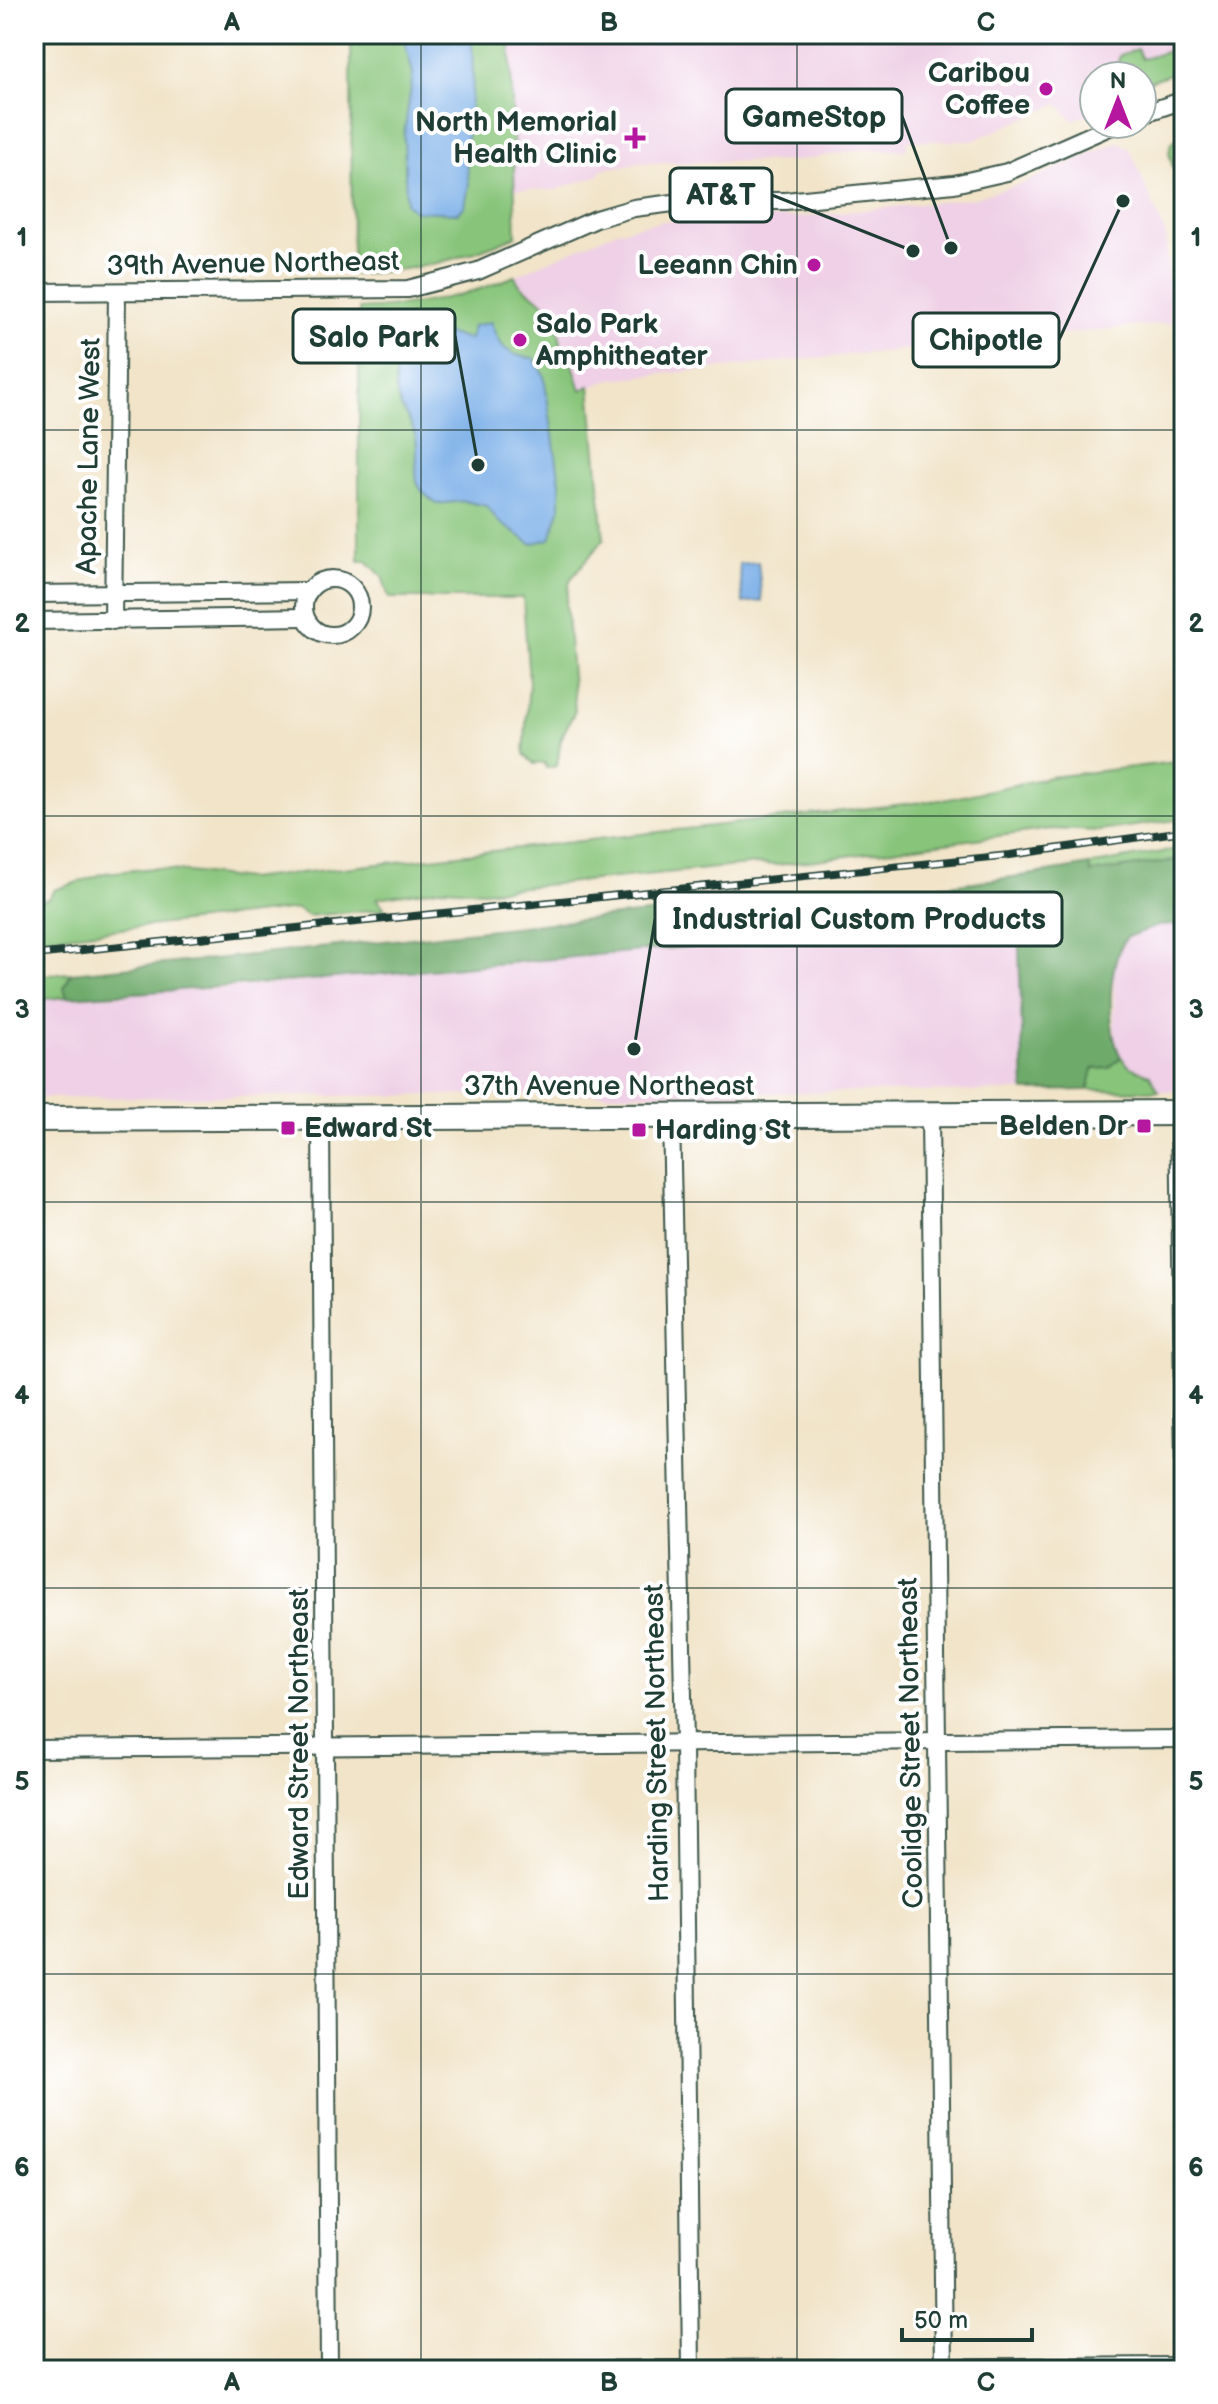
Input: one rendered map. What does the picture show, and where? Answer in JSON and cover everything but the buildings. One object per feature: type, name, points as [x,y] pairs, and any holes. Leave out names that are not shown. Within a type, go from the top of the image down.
[{"type":"street","points":[[1158,109],[1184,100]]},
{"type":"street","name":"39th Avenue Northeast","points":[[34,292],[408,289],[478,271],[596,219],[634,208],[689,201],[785,201],[954,184],[1007,172],[1080,140]]},
{"type":"street","name":"Apache Lane West","points":[[113,621],[117,292]]},
{"type":"street","points":[[34,594],[309,591],[326,580],[336,579],[355,590],[360,608],[353,627],[333,635],[323,634],[305,617],[304,602],[309,591]]},
{"type":"street","points":[[34,621],[305,617]]},
{"type":"street","points":[[1181,1113],[1184,1466]]},
{"type":"street","name":"37th Avenue Northeast","points":[[34,1119],[1181,1113]]},
{"type":"street","name":"Coolidge Street Northeast","points":[[930,1115],[944,2369]]},
{"type":"street","name":"Harding Street Northeast","points":[[671,1116],[684,1744],[691,2370]]},
{"type":"street","name":"Edward Street Northeast","points":[[321,1117],[329,2370]]},
{"type":"street","points":[[34,1749],[1184,1739]]},
{"type":"street","points":[[543,2370],[1184,2366]]},
{"type":"shaded area","points":[[510,34],[1184,34],[1184,69],[1158,78],[1158,60],[1078,60],[1078,118],[1072,120],[1058,104],[972,141],[907,141],[907,150],[859,150],[795,161],[638,163],[600,170],[600,175],[555,190],[514,189]]},
{"type":"shaded area","points":[[1119,142],[1130,149],[1165,233],[1171,323],[611,379],[581,391],[573,365],[562,358],[561,339],[547,305],[518,285],[515,276],[617,231],[663,221],[802,217],[974,198],[1024,183]]},
{"type":"shaded area","points":[[1019,921],[1024,1091],[34,1098],[34,1000],[244,987],[783,936]]},
{"type":"shaded area","points":[[1184,924],[1184,1091],[1159,1091],[1150,1075],[1130,1067],[1115,1047],[1113,961],[1127,937],[1158,926]]},
{"type":"green space","points":[[351,34],[510,34],[516,236],[436,263],[352,274]]},
{"type":"green space","points":[[1184,47],[1184,69],[1158,78],[1158,60],[1118,60],[1120,55],[1137,49],[1142,59]]},
{"type":"green space","points":[[1184,136],[1183,174],[1173,168],[1169,153],[1171,142]]},
{"type":"green space","points":[[515,276],[522,286],[544,303],[553,317],[561,341],[562,358],[573,365],[581,390],[590,386],[604,539],[570,580],[566,603],[575,711],[561,738],[557,766],[546,768],[545,763],[534,764],[524,754],[529,681],[523,598],[389,598],[382,576],[367,561],[359,561],[359,309],[438,300]]},
{"type":"green space","points":[[1184,761],[1184,819],[1100,831],[1051,829],[778,865],[757,864],[483,891],[445,888],[377,898],[385,909],[308,916],[297,909],[34,939],[34,903],[49,898],[54,890],[105,873],[154,868],[247,879],[949,799],[1050,777]]},
{"type":"green space","points":[[1184,848],[1184,859],[1090,873],[1089,865]]},
{"type":"green space","points":[[1184,859],[1184,924],[1158,926],[1127,937],[1120,948],[1112,978],[1111,1013],[1121,1057],[1109,1068],[1093,1069],[1088,1090],[1024,1091],[1018,921],[186,989],[67,997],[64,988],[71,973],[977,882],[1089,865],[1091,873]]},
{"type":"green space","points":[[71,973],[64,989],[67,997],[34,1000],[34,976]]},
{"type":"green space","points":[[1121,1057],[1130,1067],[1150,1075],[1159,1091],[1088,1090],[1093,1069],[1109,1068]]},
{"type":"water","points":[[402,34],[472,34],[473,82],[465,153],[469,184],[465,206],[458,213],[415,211],[406,204],[404,135],[413,73]]},
{"type":"water","points":[[491,322],[505,349],[534,358],[544,376],[560,482],[560,509],[550,539],[531,544],[498,521],[487,506],[464,501],[437,504],[420,489],[416,474],[415,434],[397,393],[396,369],[404,348],[411,340],[433,332],[470,339],[473,326]]},
{"type":"water","points":[[758,562],[762,601],[743,603],[739,564]]},
{"type":"railway","points":[[34,955],[1010,855],[1184,831]]},
{"type":"place","name":"Caribou Coffee","points":[[1046,89]]},
{"type":"place","name":"North Memorial Health Clinic","points":[[635,138]]},
{"type":"place","name":"Chipotle","points":[[1123,201]]},
{"type":"place","name":"GameStop","points":[[951,248]]},
{"type":"place","name":"AT&T","points":[[913,251]]},
{"type":"place","name":"Leeann Chin","points":[[814,265]]},
{"type":"place","name":"Salo Park Amphitheater","points":[[520,340]]},
{"type":"place","name":"Salo Park","points":[[478,465]]},
{"type":"place","name":"Industrial Custom Products","points":[[634,1049]]},
{"type":"place","name":"Belden Dr","points":[[1144,1126]]},
{"type":"place","name":"Edward St","points":[[288,1128]]},
{"type":"place","name":"Harding St","points":[[639,1130]]}]
